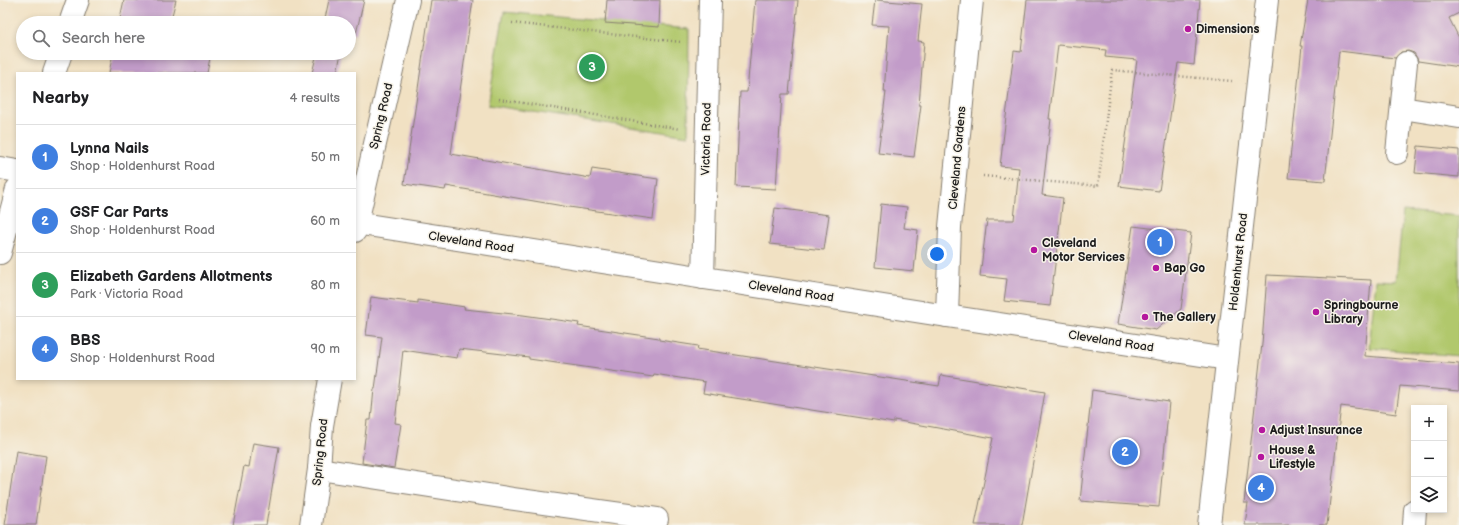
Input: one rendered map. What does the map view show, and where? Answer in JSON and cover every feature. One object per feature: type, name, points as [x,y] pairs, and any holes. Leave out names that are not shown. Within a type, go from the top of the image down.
[{"type":"street","points":[[72,16],[78,0]]},
{"type":"street","name":"Spring Road","points":[[356,222],[408,0]]},
{"type":"street","name":"Victoria Road","points":[[703,278],[710,0]]},
{"type":"street","name":"Cleveland Gardens","points":[[946,316],[950,227],[972,0]]},
{"type":"street","name":"Holdenhurst Road","points":[[1209,525],[1267,0]]},
{"type":"street","points":[[54,72],[58,60]]},
{"type":"street","points":[[1397,153],[1406,63]]},
{"type":"street","points":[[1402,108],[1459,117]]},
{"type":"street","points":[[0,168],[16,171]]},
{"type":"street","points":[[0,253],[16,193]]},
{"type":"street","name":"Cleveland Road","points":[[356,226],[1228,358]]},
{"type":"street","name":"Spring Road","points":[[311,525],[320,469],[322,426],[330,380]]},
{"type":"street","points":[[320,469],[514,499],[657,519]]},
{"type":"street","points":[[1414,525],[1415,513]]},
{"type":"path","points":[[512,23],[708,45]]},
{"type":"path","points":[[956,173],[1098,186],[1112,70],[1258,84]]},
{"type":"path","points":[[499,99],[706,133]]},
{"type":"green space","points":[[504,12],[689,29],[688,136],[488,105]]},
{"type":"green space","points":[[1403,211],[1459,216],[1459,356],[1369,348],[1376,280],[1396,281]]},
{"type":"building","points":[[124,0],[176,0],[172,16],[121,16]]},
{"type":"building","points":[[329,0],[364,0],[356,34],[356,16],[326,16]]},
{"type":"building","points":[[431,0],[473,0],[451,154],[590,178],[592,169],[658,179],[653,219],[569,207],[446,186],[445,190],[404,184]]},
{"type":"building","points":[[607,0],[660,0],[659,27],[605,23]]},
{"type":"building","points":[[755,0],[798,0],[789,94],[782,94],[776,189],[736,187],[740,92],[747,92]]},
{"type":"building","points":[[875,0],[922,4],[918,41],[924,42],[919,105],[921,105],[914,157],[878,153],[886,92],[884,92],[889,26],[872,25]]},
{"type":"building","points":[[1027,0],[1200,0],[1194,65],[1178,63],[1159,191],[1119,186],[1137,60],[1105,57],[1106,50],[1058,45],[1042,195],[1063,198],[1050,306],[1004,301],[1007,279],[980,276],[987,220],[1014,220],[1019,168],[1000,166],[1014,51],[1021,52]]},
{"type":"building","points":[[1308,0],[1459,0],[1459,13],[1449,18],[1459,38],[1459,67],[1418,61],[1414,53],[1408,51],[1401,52],[1395,58],[1339,51],[1325,181],[1288,178],[1302,46],[1300,46]]},
{"type":"building","points":[[112,60],[210,60],[207,72],[109,72]]},
{"type":"building","points":[[315,60],[340,60],[337,72],[312,72]]},
{"type":"building","points":[[1418,146],[1459,150],[1459,177],[1415,173]]},
{"type":"building","points":[[881,204],[907,207],[904,228],[918,230],[914,271],[875,267]]},
{"type":"building","points":[[775,208],[829,215],[824,250],[770,244]]},
{"type":"building","points":[[1133,226],[1191,233],[1181,309],[1156,330],[1118,324]]},
{"type":"building","points":[[1267,275],[1371,280],[1365,356],[1459,364],[1459,391],[1400,386],[1396,414],[1341,406],[1327,525],[1245,525],[1248,503],[1244,503],[1262,344]]},
{"type":"building","points":[[371,297],[418,303],[418,300],[465,307],[464,309],[579,323],[578,326],[659,338],[659,340],[698,346],[697,349],[939,386],[941,375],[1045,392],[1022,525],[975,525],[993,438],[894,420],[894,423],[703,393],[705,382],[654,374],[653,377],[529,359],[529,357],[459,349],[457,358],[403,350],[395,423],[401,424],[394,468],[362,463],[367,420],[371,420],[382,337],[366,335]]},
{"type":"building","points":[[1092,390],[1169,402],[1159,507],[1080,501]]},
{"type":"building","points":[[253,443],[279,447],[266,525],[233,525],[244,466],[249,467]]},
{"type":"building","points":[[16,451],[46,456],[36,525],[5,525]]},
{"type":"place","name":"Dimensions","points":[[1188,29]]},
{"type":"place","name":"Elizabeth Gardens Allotments","points":[[592,67]]},
{"type":"place","name":"Lynna Nails","points":[[1160,242]]},
{"type":"place","name":"Cleveland Motor Services","points":[[1034,250]]},
{"type":"place","name":"Bap Go","points":[[1156,268]]},
{"type":"place","name":"Springbourne Library","points":[[1316,312]]},
{"type":"place","name":"The Gallery","points":[[1145,317]]},
{"type":"place","name":"Adjust Insurance","points":[[1262,430]]},
{"type":"place","name":"GSF Car Parts","points":[[1125,452]]},
{"type":"place","name":"House & Lifestyle","points":[[1261,457]]},
{"type":"place","name":"BBS","points":[[1261,488]]}]
